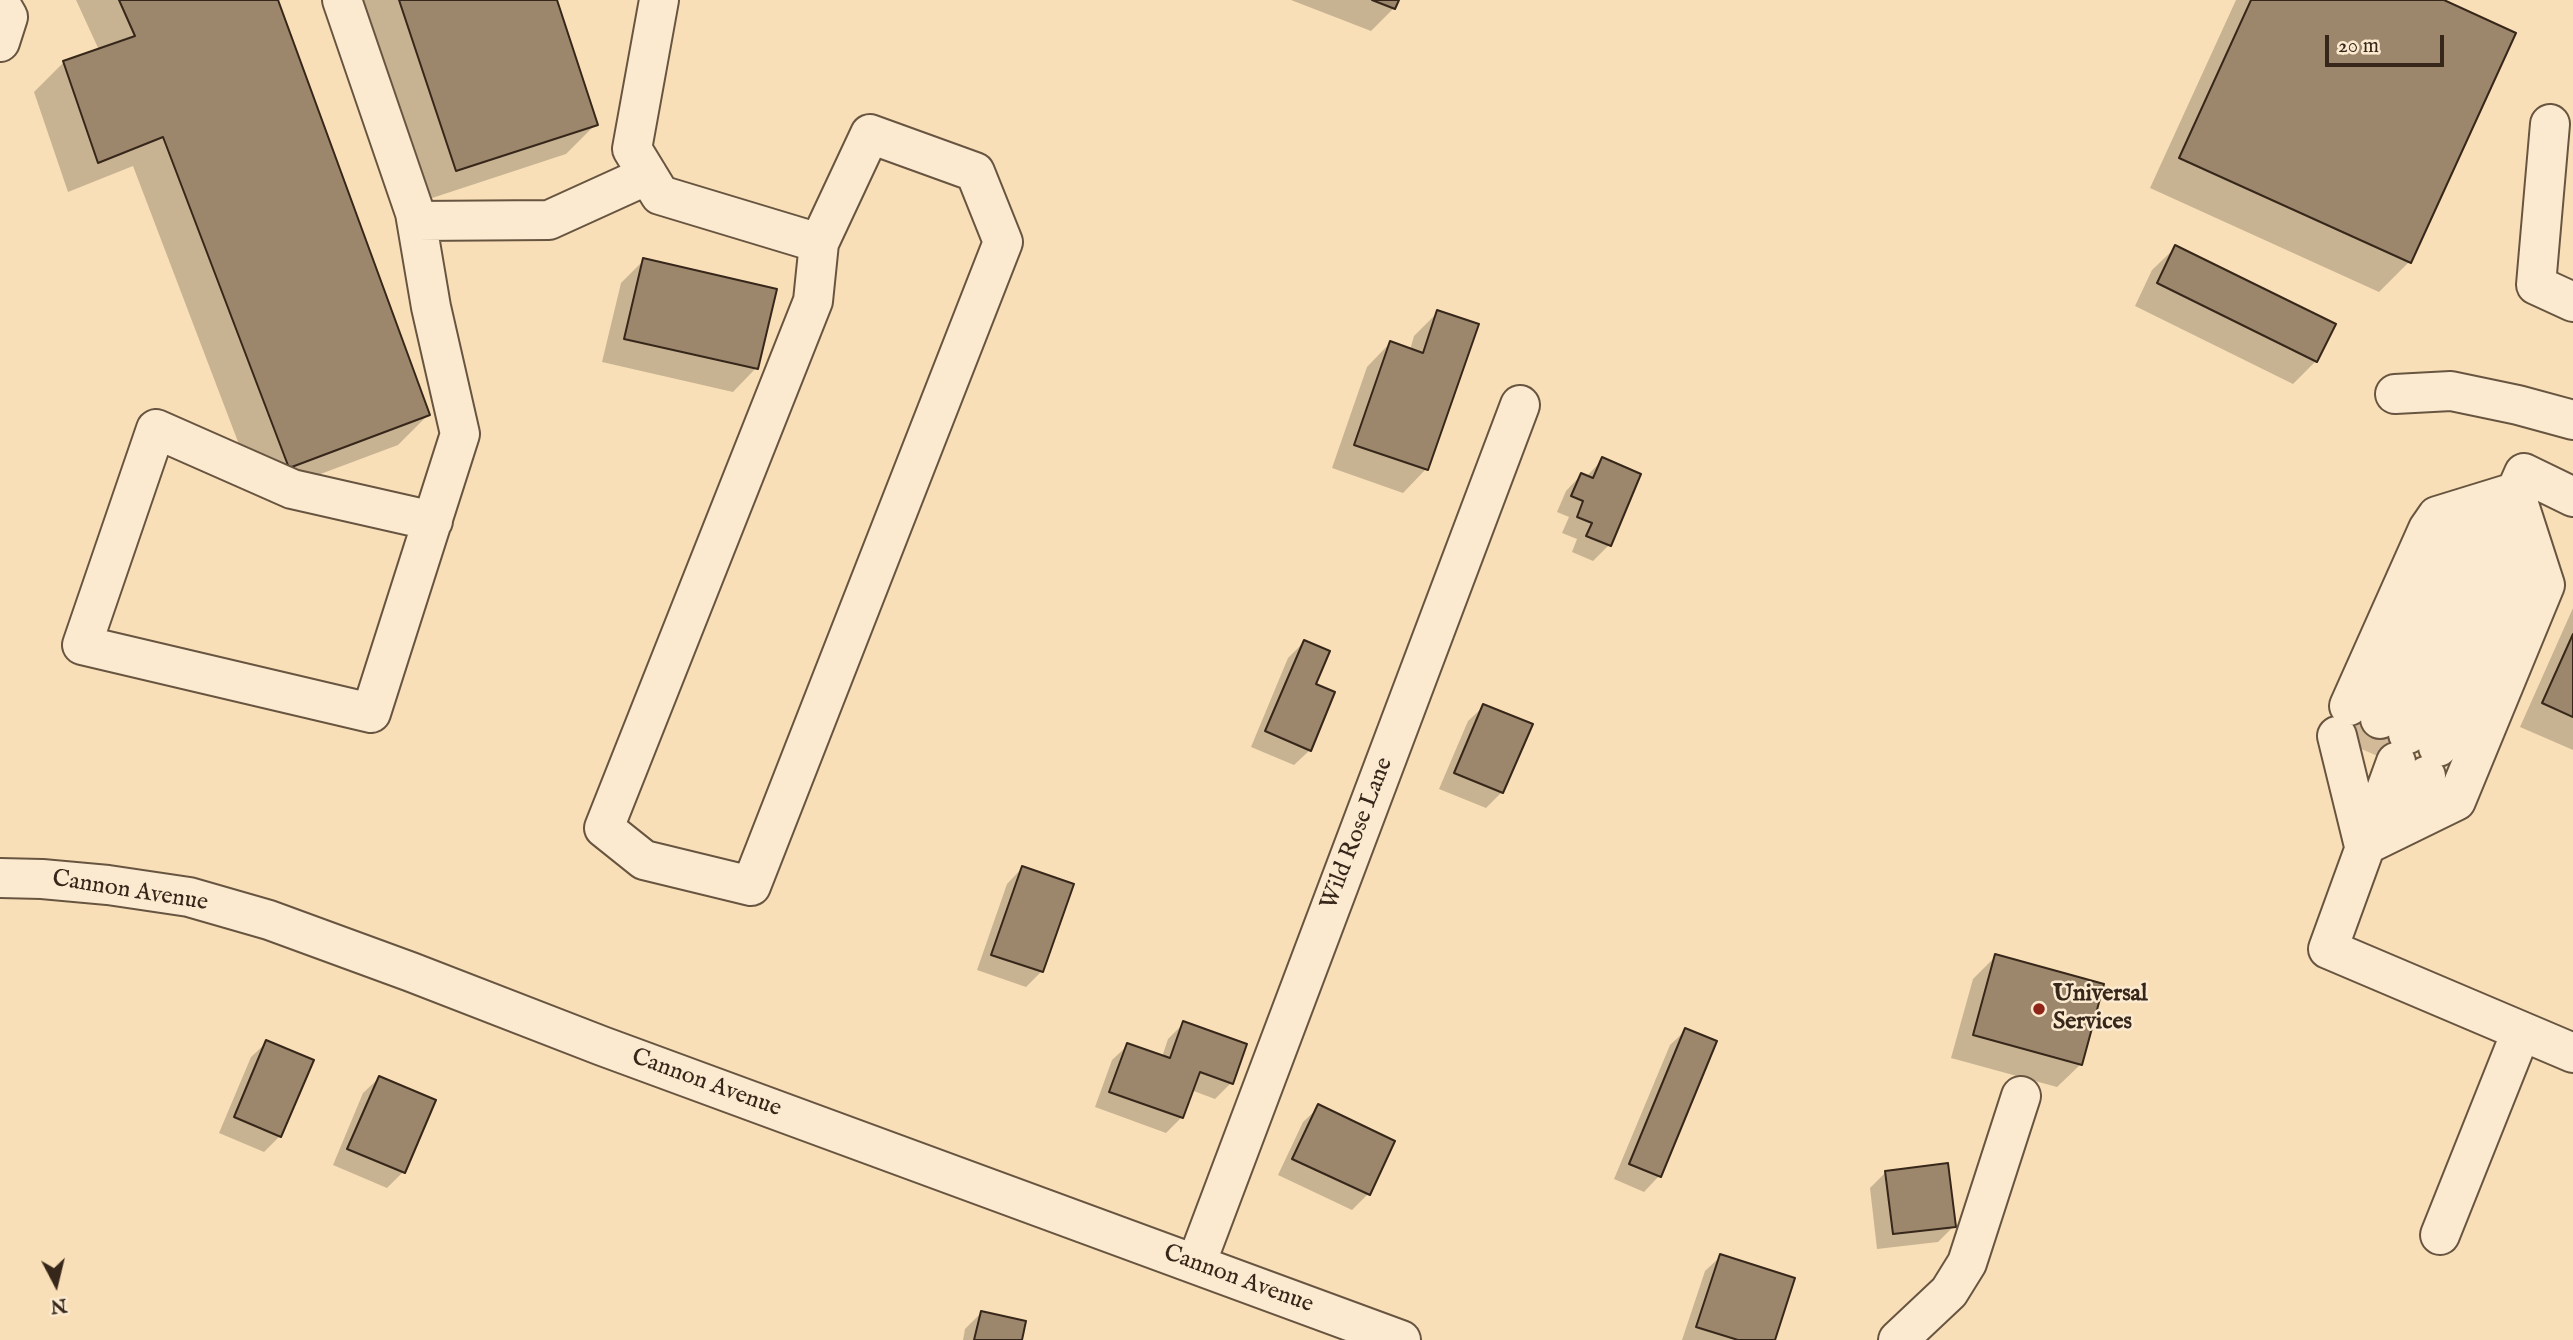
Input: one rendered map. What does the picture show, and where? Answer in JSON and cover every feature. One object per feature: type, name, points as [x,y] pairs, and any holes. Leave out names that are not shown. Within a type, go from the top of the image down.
[{"type":"street","points":[[342,0],[417,221],[431,307],[460,434],[433,521],[372,713],[82,645],[156,429],[292,489],[433,521]]},
{"type":"street","points":[[659,0],[632,149],[660,195],[820,243]]},
{"type":"street","points":[[0,3],[8,17],[0,42]]},
{"type":"street","points":[[2550,124],[2536,285],[2573,302]]},
{"type":"street","points":[[870,134],[975,172],[1003,242],[751,886],[644,860],[604,828],[813,301],[820,243],[870,134]]},
{"type":"street","points":[[417,221],[549,219],[648,176]]},
{"type":"street","points":[[2395,394],[2451,391],[2518,404],[2573,420]]},
{"type":"street","name":"Wild Rose Lane","points":[[1196,1264],[1520,405]]},
{"type":"street","points":[[2573,497],[2520,482],[2437,516],[2428,529],[2364,846],[2328,949],[2573,1054]]},
{"type":"street","points":[[2364,846],[2387,741],[2520,482]]},
{"type":"street","points":[[2364,846],[2456,801],[2545,585],[2520,482]]},
{"type":"street","name":"Cannon Avenue","points":[[0,878],[95,884],[190,897],[269,920],[602,1046],[1401,1340]]},
{"type":"street","points":[[2440,1236],[2521,1032]]},
{"type":"street","points":[[1898,1340],[1949,1292],[1967,1263],[2021,1096]]},
{"type":"building","points":[[119,0],[278,0],[430,415],[289,468],[163,137],[98,163],[63,61],[135,36]]},
{"type":"building","points":[[399,0],[557,0],[598,125],[456,171]]},
{"type":"building","points":[[1372,0],[1399,0],[1395,9]]},
{"type":"building","points":[[2251,0],[2444,0],[2516,33],[2411,263],[2179,158]]},
{"type":"building","points":[[2175,245],[2336,324],[2317,362],[2157,283]]},
{"type":"building","points":[[643,258],[777,289],[758,369],[624,339]]},
{"type":"building","points":[[1437,310],[1479,324],[1428,470],[1354,445],[1390,341],[1423,353]]},
{"type":"building","points":[[1602,457],[1641,474],[1611,546],[1586,536],[1592,523],[1577,517],[1583,501],[1571,496],[1581,473],[1593,478]]},
{"type":"building","points":[[2573,634],[2573,717],[2542,703]]},
{"type":"building","points":[[1304,640],[1330,651],[1316,684],[1335,692],[1311,751],[1265,731]]},
{"type":"building","points":[[1483,704],[1533,724],[1503,793],[1454,773]]},
{"type":"building","points":[[1022,866],[1074,884],[1043,972],[991,955]]},
{"type":"building","name":"Universal Services","points":[[1995,954],[2104,984],[2082,1065],[1973,1035]]},
{"type":"building","points":[[1183,1021],[1247,1044],[1233,1084],[1200,1072],[1183,1118],[1109,1092],[1127,1043],[1170,1058]]},
{"type":"building","points":[[1685,1028],[1717,1041],[1661,1177],[1629,1164]]},
{"type":"building","points":[[266,1040],[314,1060],[281,1137],[234,1117]]},
{"type":"building","points":[[379,1076],[436,1100],[405,1173],[347,1149]]},
{"type":"building","points":[[1318,1104],[1395,1141],[1370,1195],[1292,1159]]},
{"type":"building","points":[[1948,1163],[1956,1227],[1893,1234],[1885,1171]]},
{"type":"building","points":[[1720,1254],[1795,1278],[1775,1340],[1738,1340],[1696,1327]]},
{"type":"building","points":[[981,1311],[1026,1321],[1022,1340],[974,1340]]},
{"type":"tunnel","points":[[2366,751],[2380,719]]},
{"type":"place","name":"Universal Services","points":[[2039,1009]]}]
